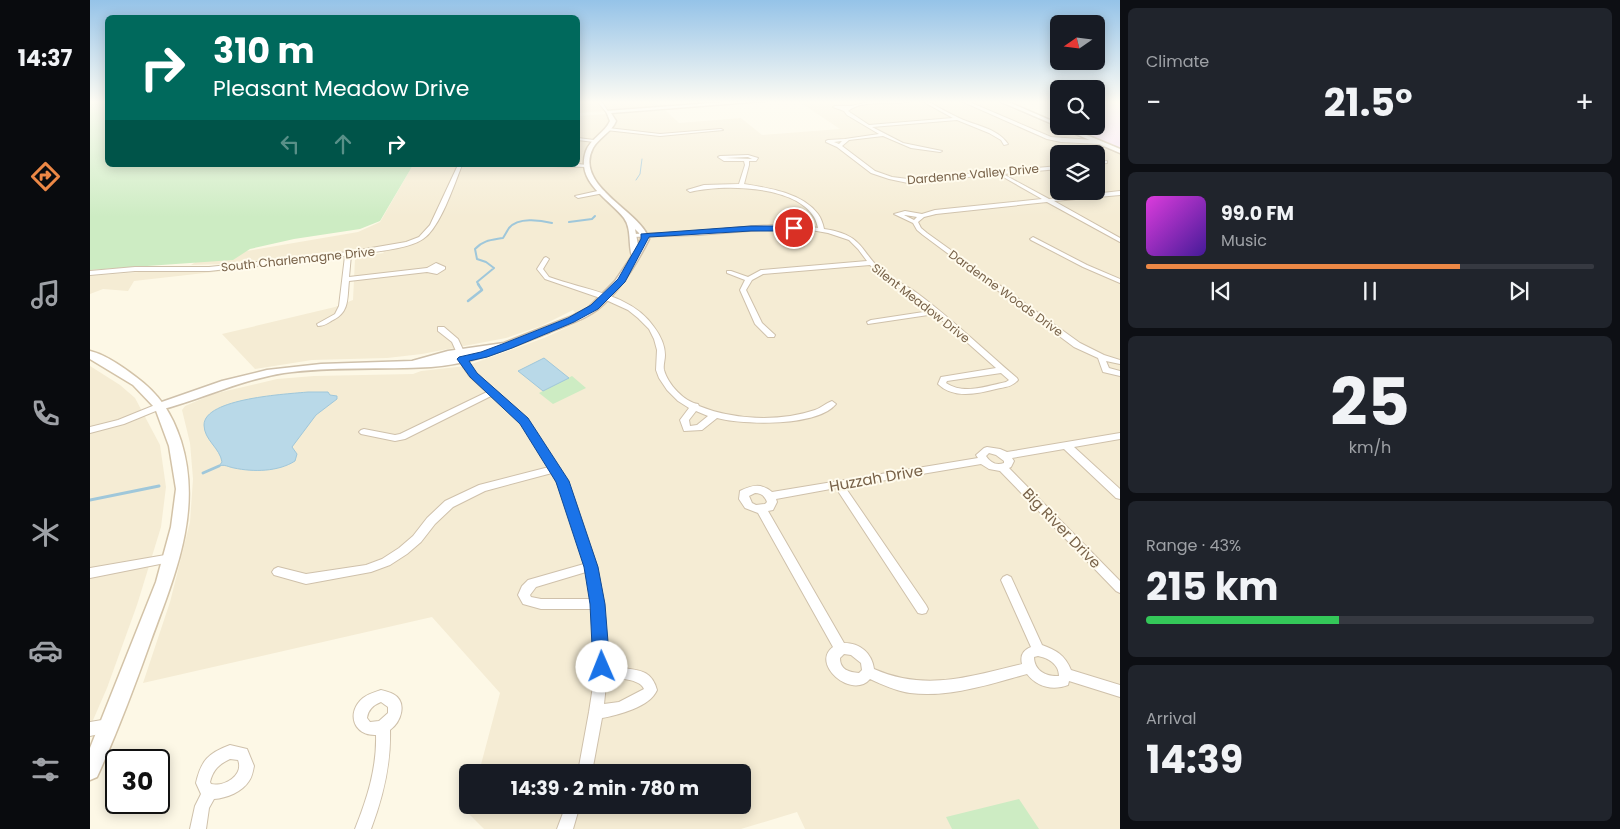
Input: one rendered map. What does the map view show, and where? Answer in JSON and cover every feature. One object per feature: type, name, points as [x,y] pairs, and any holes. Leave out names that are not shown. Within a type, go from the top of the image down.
[{"type":"main road","points":[[90,354],[139,386],[160,406],[177,446],[183,487],[180,522],[159,596],[111,726],[90,770]]},
{"type":"street","points":[[90,430],[122,422],[160,406],[212,388],[266,374],[333,366],[413,364],[426,359],[462,355],[509,346],[571,320],[595,307],[622,280],[645,239],[643,232],[593,181],[586,164],[588,152],[594,141],[583,140]]},
{"type":"street","points":[[844,140],[839,146],[828,141],[844,140]]},
{"type":"street","points":[[893,140],[908,147],[940,151]]},
{"type":"street","points":[[1003,140],[1006,144]]},
{"type":"street","points":[[1057,140],[1071,140]]},
{"type":"street","points":[[1088,140],[1120,152]]},
{"type":"street","name":"Dardenne Valley Drive","points":[[839,146],[873,172],[899,180],[923,180],[1050,168]]},
{"type":"street","points":[[728,155],[756,158],[754,160],[746,160],[724,160],[720,157],[728,155]]},
{"type":"street","points":[[741,185],[747,164],[746,160]]},
{"type":"street","points":[[580,162],[586,164]]},
{"type":"street","points":[[580,164],[586,164]]},
{"type":"street","name":"South Charlemagne Drive","points":[[90,273],[135,269],[209,268],[348,254],[407,244],[426,235],[433,226],[459,167]]},
{"type":"street","points":[[999,173],[1120,240]]},
{"type":"street","points":[[690,190],[708,185],[741,185],[764,189],[795,199],[814,210],[822,230]]},
{"type":"street","points":[[578,196],[602,192]]},
{"type":"street","name":"Dardenne Woods Drive","points":[[915,222],[922,216],[935,212],[1120,193]]},
{"type":"street","points":[[1111,194],[1120,198]]},
{"type":"street","name":"Dardenne Woods Drive","points":[[922,216],[905,213],[897,214],[915,222],[919,229],[1070,340],[1101,358],[1120,362]]},
{"type":"street","points":[[628,218],[633,236],[635,255]]},
{"type":"street","name":"Silent Meadow Drive","points":[[633,236],[751,229],[822,230],[846,236],[858,244],[870,263],[885,276],[916,295],[1002,370]]},
{"type":"street","points":[[1033,239],[1085,266],[1120,281]]},
{"type":"street","points":[[321,324],[338,315],[344,306],[348,254]]},
{"type":"street","points":[[546,259],[540,269],[546,278],[630,309],[646,321],[656,335],[661,355],[660,367],[669,387],[678,396],[695,406],[715,415],[747,421],[768,421],[808,415],[827,408],[832,404]]},
{"type":"street","points":[[771,335],[759,324],[744,290],[749,279],[761,272],[870,263]]},
{"type":"street","points":[[346,279],[429,270]]},
{"type":"street","points":[[729,272],[749,279]]},
{"type":"street","points":[[871,322],[936,312]]},
{"type":"street","points":[[441,329],[456,341],[473,375],[524,421],[556,469],[569,498],[591,566],[598,604],[602,667],[586,764]]},
{"type":"street","name":"Dardenne Woods Drive","points":[[1101,358],[1106,370],[1120,374]]},
{"type":"street","points":[[1002,370],[1014,380],[1010,384],[959,392],[949,390],[942,384],[944,379],[1002,370]]},
{"type":"street","points":[[364,432],[395,438],[402,437],[493,392]]},
{"type":"street","points":[[695,406],[684,420],[688,429],[700,428],[715,415]]},
{"type":"street","name":"Huzzah Drive","points":[[770,496],[983,460],[982,453],[986,450],[998,452],[1005,456],[1120,436]]},
{"type":"street","points":[[1066,445],[1120,495]]},
{"type":"street","points":[[983,460],[992,466],[1003,468],[1009,463],[1005,456]]},
{"type":"street","name":"Big River Drive","points":[[1003,468],[1120,588]]},
{"type":"street","points":[[278,572],[306,579],[367,569],[386,562],[417,539],[431,521],[449,504],[482,488],[556,469]]},
{"type":"street","points":[[838,484],[922,609]]},
{"type":"street","points":[[756,489],[764,491],[770,496],[771,504],[762,510],[754,509],[747,505],[744,500],[744,494],[749,490],[756,489]]},
{"type":"street","points":[[762,510],[841,648]]},
{"type":"street","points":[[90,573],[171,558]]},
{"type":"street","points":[[591,566],[532,583],[526,589],[524,595],[527,601],[540,604],[598,604]]},
{"type":"street","points":[[1007,580],[1038,650]]},
{"type":"street","points":[[841,648],[851,648],[861,654],[868,663],[868,672],[866,676],[858,680],[842,675],[833,662],[834,654],[841,648]]},
{"type":"street","points":[[1038,650],[1057,658],[1065,669],[1066,674],[1063,681],[1049,682],[1038,677],[1030,668],[1028,655],[1030,652],[1038,650]]},
{"type":"street","points":[[596,712],[620,708],[648,694],[651,690],[650,683],[646,679],[635,675],[618,673],[602,667]]},
{"type":"street","points":[[868,672],[892,683],[915,687],[939,687],[1030,668]]},
{"type":"street","points":[[1066,674],[1120,691]]},
{"type":"street","points":[[90,729],[111,726]]},
{"type":"street","points":[[363,829],[382,765],[384,747],[383,728]]},
{"type":"street","points":[[198,829],[202,806],[210,792]]},
{"type":"street","points":[[565,829],[570,814]]},
{"type":"shaded area","points":[[580,140],[1084,140],[1097,145],[1050,145],[1050,200],[1105,200],[1105,149],[1120,155],[1120,829],[805,829],[797,812],[741,829],[484,829],[469,814],[751,814],[751,764],[481,764],[500,693],[432,617],[143,683],[170,602],[190,522],[193,479],[190,443],[182,410],[185,406],[213,394],[277,379],[314,376],[413,374],[421,371],[466,366],[544,338],[581,321],[573,310],[541,326],[506,338],[422,354],[387,358],[312,360],[255,369],[222,334],[335,307],[353,300],[355,259],[362,256],[384,253],[379,247],[224,264],[191,265],[200,259],[358,232],[380,222],[412,167],[580,167]]},
{"type":"shaded area","points":[[1093,140],[1120,140],[1120,151]]},
{"type":"shaded area","points":[[231,270],[134,281],[128,291],[103,289],[90,294],[90,276],[139,272]]},
{"type":"shaded area","points":[[90,366],[120,385],[135,398],[160,445],[166,487],[161,527],[137,605],[107,688],[90,727]]},
{"type":"green space","points":[[90,140],[105,140],[105,167],[412,167],[380,221],[360,229],[294,239],[250,249],[233,260],[90,270]]},
{"type":"green space","points":[[572,376],[586,388],[553,404],[539,393]]},
{"type":"green space","points":[[1019,799],[1039,829],[952,829],[946,817]]},
{"type":"water","points":[[544,358],[569,378],[543,391],[518,371]]},
{"type":"water","points":[[308,392],[328,392],[330,395],[337,396],[337,399],[316,415],[292,447],[297,454],[295,461],[288,465],[265,470],[249,470],[225,465],[219,466],[222,462],[221,457],[209,440],[205,430],[204,425],[208,416],[217,409],[248,399]]},
{"type":"waterway","points":[[636,180],[640,174],[642,159]]},
{"type":"waterway","points":[[569,222],[592,219],[595,216]]},
{"type":"waterway","points":[[479,285],[477,282],[494,268],[486,262],[477,259],[475,249],[478,246],[488,241],[503,238],[509,228],[518,222],[535,220],[552,223]]},
{"type":"waterway","points":[[468,301],[482,290],[478,284]]},
{"type":"waterway","points":[[203,473],[219,466]]},
{"type":"waterway","points":[[90,500],[159,486]]},
{"type":"route","points":[[602,667],[598,604],[591,567],[562,481],[524,421],[473,375],[463,359],[483,355],[509,346],[571,320],[595,307],[622,280],[635,255],[641,248],[645,239],[644,235],[794,228]]}]
